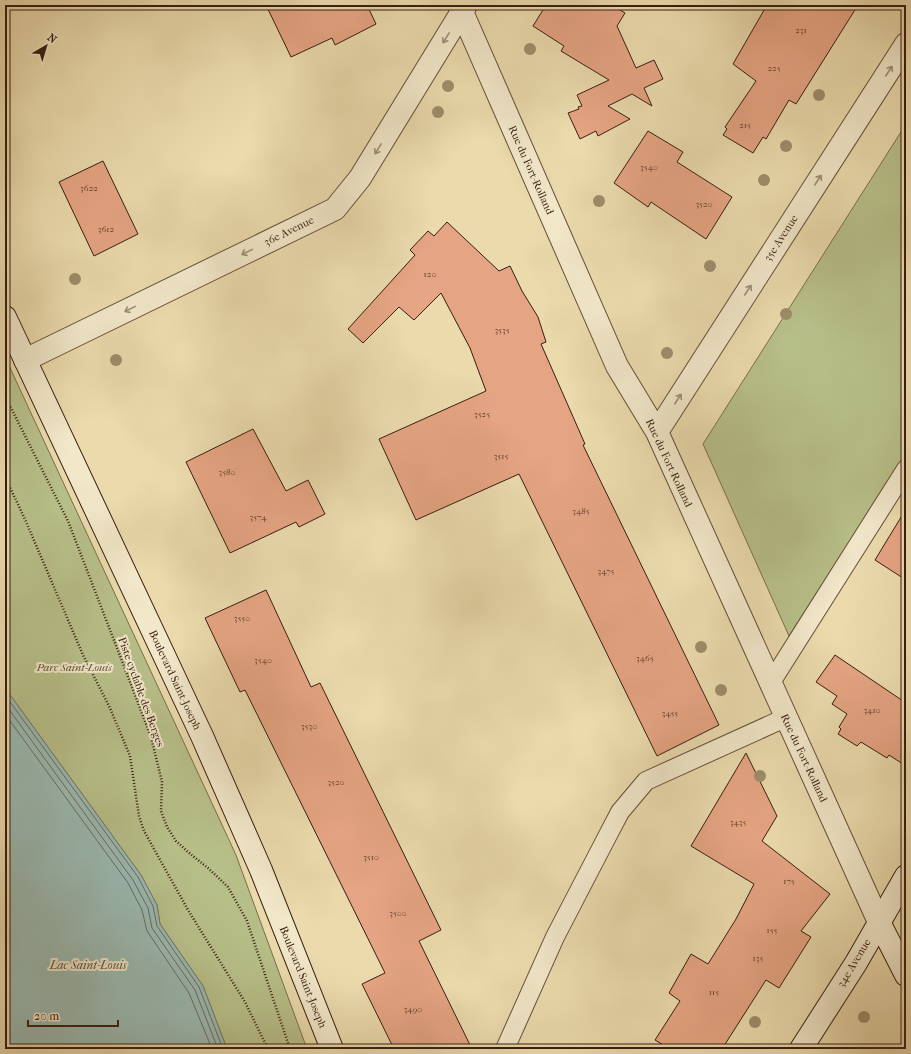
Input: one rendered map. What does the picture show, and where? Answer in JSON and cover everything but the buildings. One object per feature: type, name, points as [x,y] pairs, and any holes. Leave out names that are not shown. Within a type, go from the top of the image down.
[{"type":"street","name":"36e Avenue","points":[[25,360],[335,209],[360,178],[463,7]]},
{"type":"street","name":"Rue du Fort-Rolland","points":[[463,7],[617,366],[657,432],[785,718],[879,922],[906,975]]},
{"type":"street","name":"35e Avenue","points":[[657,432],[906,44]]},
{"type":"street","name":"Boulevard Saint-Joseph","points":[[5,317],[202,736],[261,870],[332,1049]]},
{"type":"street","name":"34e Avenue","points":[[801,1049],[856,963],[906,876]]},
{"type":"lane","points":[[770,684],[906,469]]},
{"type":"lane","points":[[505,1049],[555,937],[616,819],[646,781],[785,718]]},
{"type":"path","name":"Piste cyclable des Berges","points":[[5,396],[68,521],[135,694],[151,737],[162,782],[161,811],[167,828],[176,841],[228,887],[238,903],[247,921],[290,1049]]},
{"type":"path","points":[[5,477],[84,655],[110,708],[130,756],[138,816],[144,830],[188,910],[245,1002],[268,1049]]},
{"type":"green space","points":[[906,124],[906,453],[789,636],[703,444]]},
{"type":"green space","name":"Parc Saint-Louis","points":[[5,357],[236,855],[307,1049],[227,1049],[203,986],[160,924],[157,905],[141,875],[5,688]]},
{"type":"water","name":"Lac Saint-Louis","points":[[5,688],[141,875],[157,905],[160,924],[203,986],[227,1049],[5,1049]]}]
